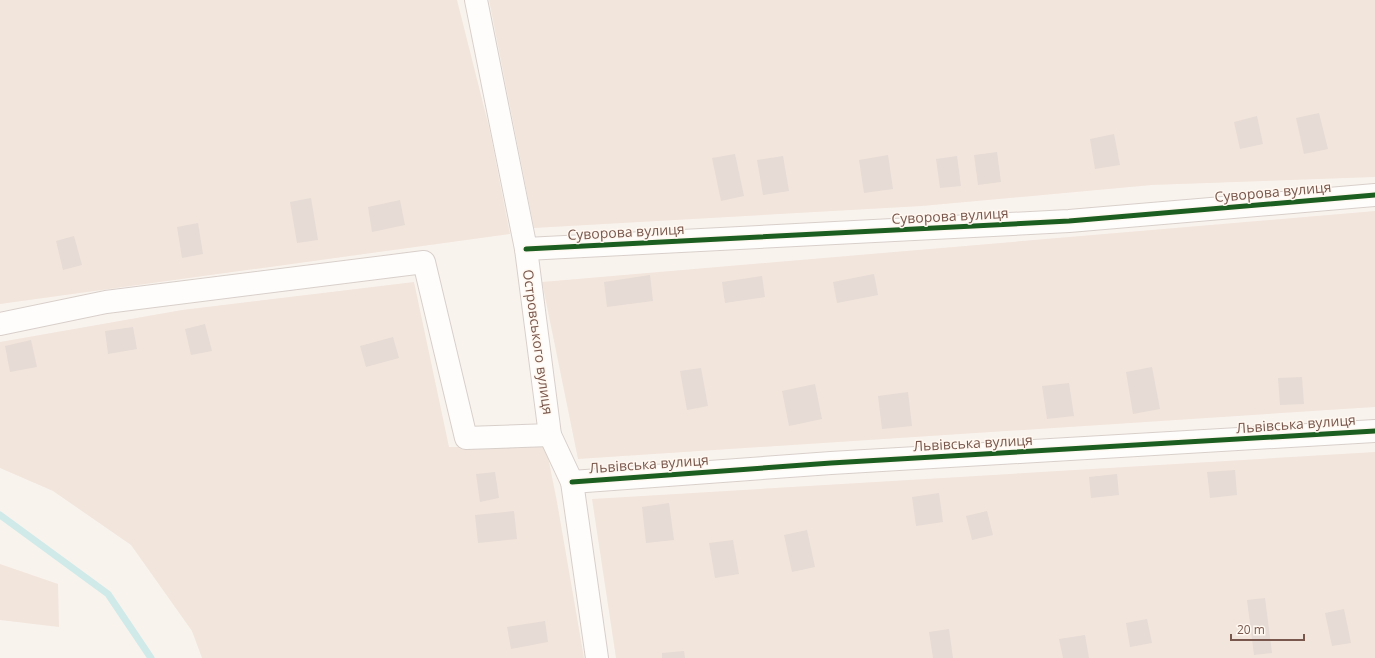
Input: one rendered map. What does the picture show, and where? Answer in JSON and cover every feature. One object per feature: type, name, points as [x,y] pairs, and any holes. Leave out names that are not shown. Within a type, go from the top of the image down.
[{"type":"street","name":"Островського вулиця","points":[[476,0],[526,250],[550,435],[572,482],[597,658]]},
{"type":"street","name":"Суворова вулиця","points":[[526,250],[1069,221],[1375,195]]},
{"type":"street","points":[[0,324],[106,302],[424,262],[466,438],[550,435]]},
{"type":"street","name":"Львівська вулиця","points":[[572,482],[831,463],[1375,431]]},
{"type":"shaded area","points":[[0,0],[457,0],[489,127],[510,234],[0,304]]},
{"type":"shaded area","points":[[489,0],[1375,0],[1375,177],[1152,185],[922,206],[534,228]]},
{"type":"shaded area","points":[[1375,211],[1375,407],[578,459],[542,282]]},
{"type":"shaded area","points":[[414,282],[449,447],[546,447],[584,658],[202,658],[192,631],[131,545],[53,491],[0,468],[0,342],[182,310]]},
{"type":"shaded area","points":[[1375,452],[1375,658],[616,658],[592,499]]},
{"type":"shaded area","points":[[0,564],[58,584],[59,627],[0,620]]},
{"type":"building","points":[[1319,113],[1328,149],[1304,154],[1296,118]]},
{"type":"building","points":[[1257,116],[1263,144],[1240,149],[1234,122]]},
{"type":"building","points":[[1114,134],[1120,165],[1095,169],[1090,139]]},
{"type":"building","points":[[997,152],[1001,182],[978,185],[974,155]]},
{"type":"building","points":[[735,154],[744,196],[721,201],[712,158]]},
{"type":"building","points":[[888,155],[893,189],[864,193],[859,160]]},
{"type":"building","points":[[783,156],[789,191],[763,195],[757,160]]},
{"type":"building","points":[[957,156],[961,186],[940,188],[936,159]]},
{"type":"building","points":[[311,198],[318,240],[297,243],[290,202]]},
{"type":"building","points":[[400,200],[405,225],[372,232],[368,207]]},
{"type":"building","points":[[198,223],[203,254],[182,258],[177,227]]},
{"type":"building","points":[[74,236],[82,265],[63,270],[56,241]]},
{"type":"building","points":[[874,274],[878,295],[837,303],[833,282]]},
{"type":"building","points":[[650,275],[653,301],[607,307],[604,282]]},
{"type":"building","points":[[762,276],[765,297],[725,303],[722,282]]},
{"type":"building","points":[[205,324],[212,351],[191,355],[185,329]]},
{"type":"building","points":[[133,327],[137,349],[108,354],[105,331]]},
{"type":"building","points":[[393,337],[399,358],[366,367],[360,346]]},
{"type":"building","points":[[31,340],[37,367],[10,372],[5,346]]},
{"type":"building","points":[[1152,367],[1160,409],[1133,414],[1126,372]]},
{"type":"building","points":[[701,368],[708,406],[687,410],[680,371]]},
{"type":"building","points":[[1302,377],[1304,404],[1280,405],[1278,378]]},
{"type":"building","points":[[1069,383],[1074,416],[1047,419],[1042,386]]},
{"type":"building","points":[[815,384],[822,419],[789,426],[782,391]]},
{"type":"building","points":[[908,392],[912,426],[882,429],[878,396]]},
{"type":"building","points":[[1235,470],[1237,495],[1210,498],[1207,472]]},
{"type":"building","points":[[495,472],[499,498],[480,502],[476,474]]},
{"type":"building","points":[[1117,474],[1119,495],[1091,498],[1089,477]]},
{"type":"building","points":[[939,493],[943,522],[916,526],[912,497]]},
{"type":"building","points":[[669,503],[674,540],[646,543],[642,507]]},
{"type":"building","points":[[514,511],[517,539],[478,543],[475,515]]},
{"type":"building","points":[[987,511],[993,535],[972,540],[966,516]]},
{"type":"building","points":[[807,530],[815,567],[792,572],[784,535]]},
{"type":"building","points":[[733,540],[739,574],[715,578],[709,543]]},
{"type":"building","points":[[1265,598],[1272,653],[1254,655],[1247,600]]},
{"type":"building","points":[[1344,609],[1351,643],[1332,646],[1325,613]]},
{"type":"building","points":[[1147,619],[1152,643],[1130,647],[1126,623]]},
{"type":"building","points":[[545,621],[548,642],[511,649],[507,627]]},
{"type":"building","points":[[949,629],[953,658],[933,658],[929,632]]},
{"type":"building","points":[[1085,635],[1089,658],[1063,658],[1059,639]]},
{"type":"building","points":[[684,651],[685,658],[662,658],[662,653]]},
{"type":"waterway","points":[[0,515],[108,594],[151,658]]},
{"type":"cycle path","points":[[526,249],[1069,221],[1375,195]]},
{"type":"cycle path","points":[[572,482],[831,463],[1375,431]]}]
